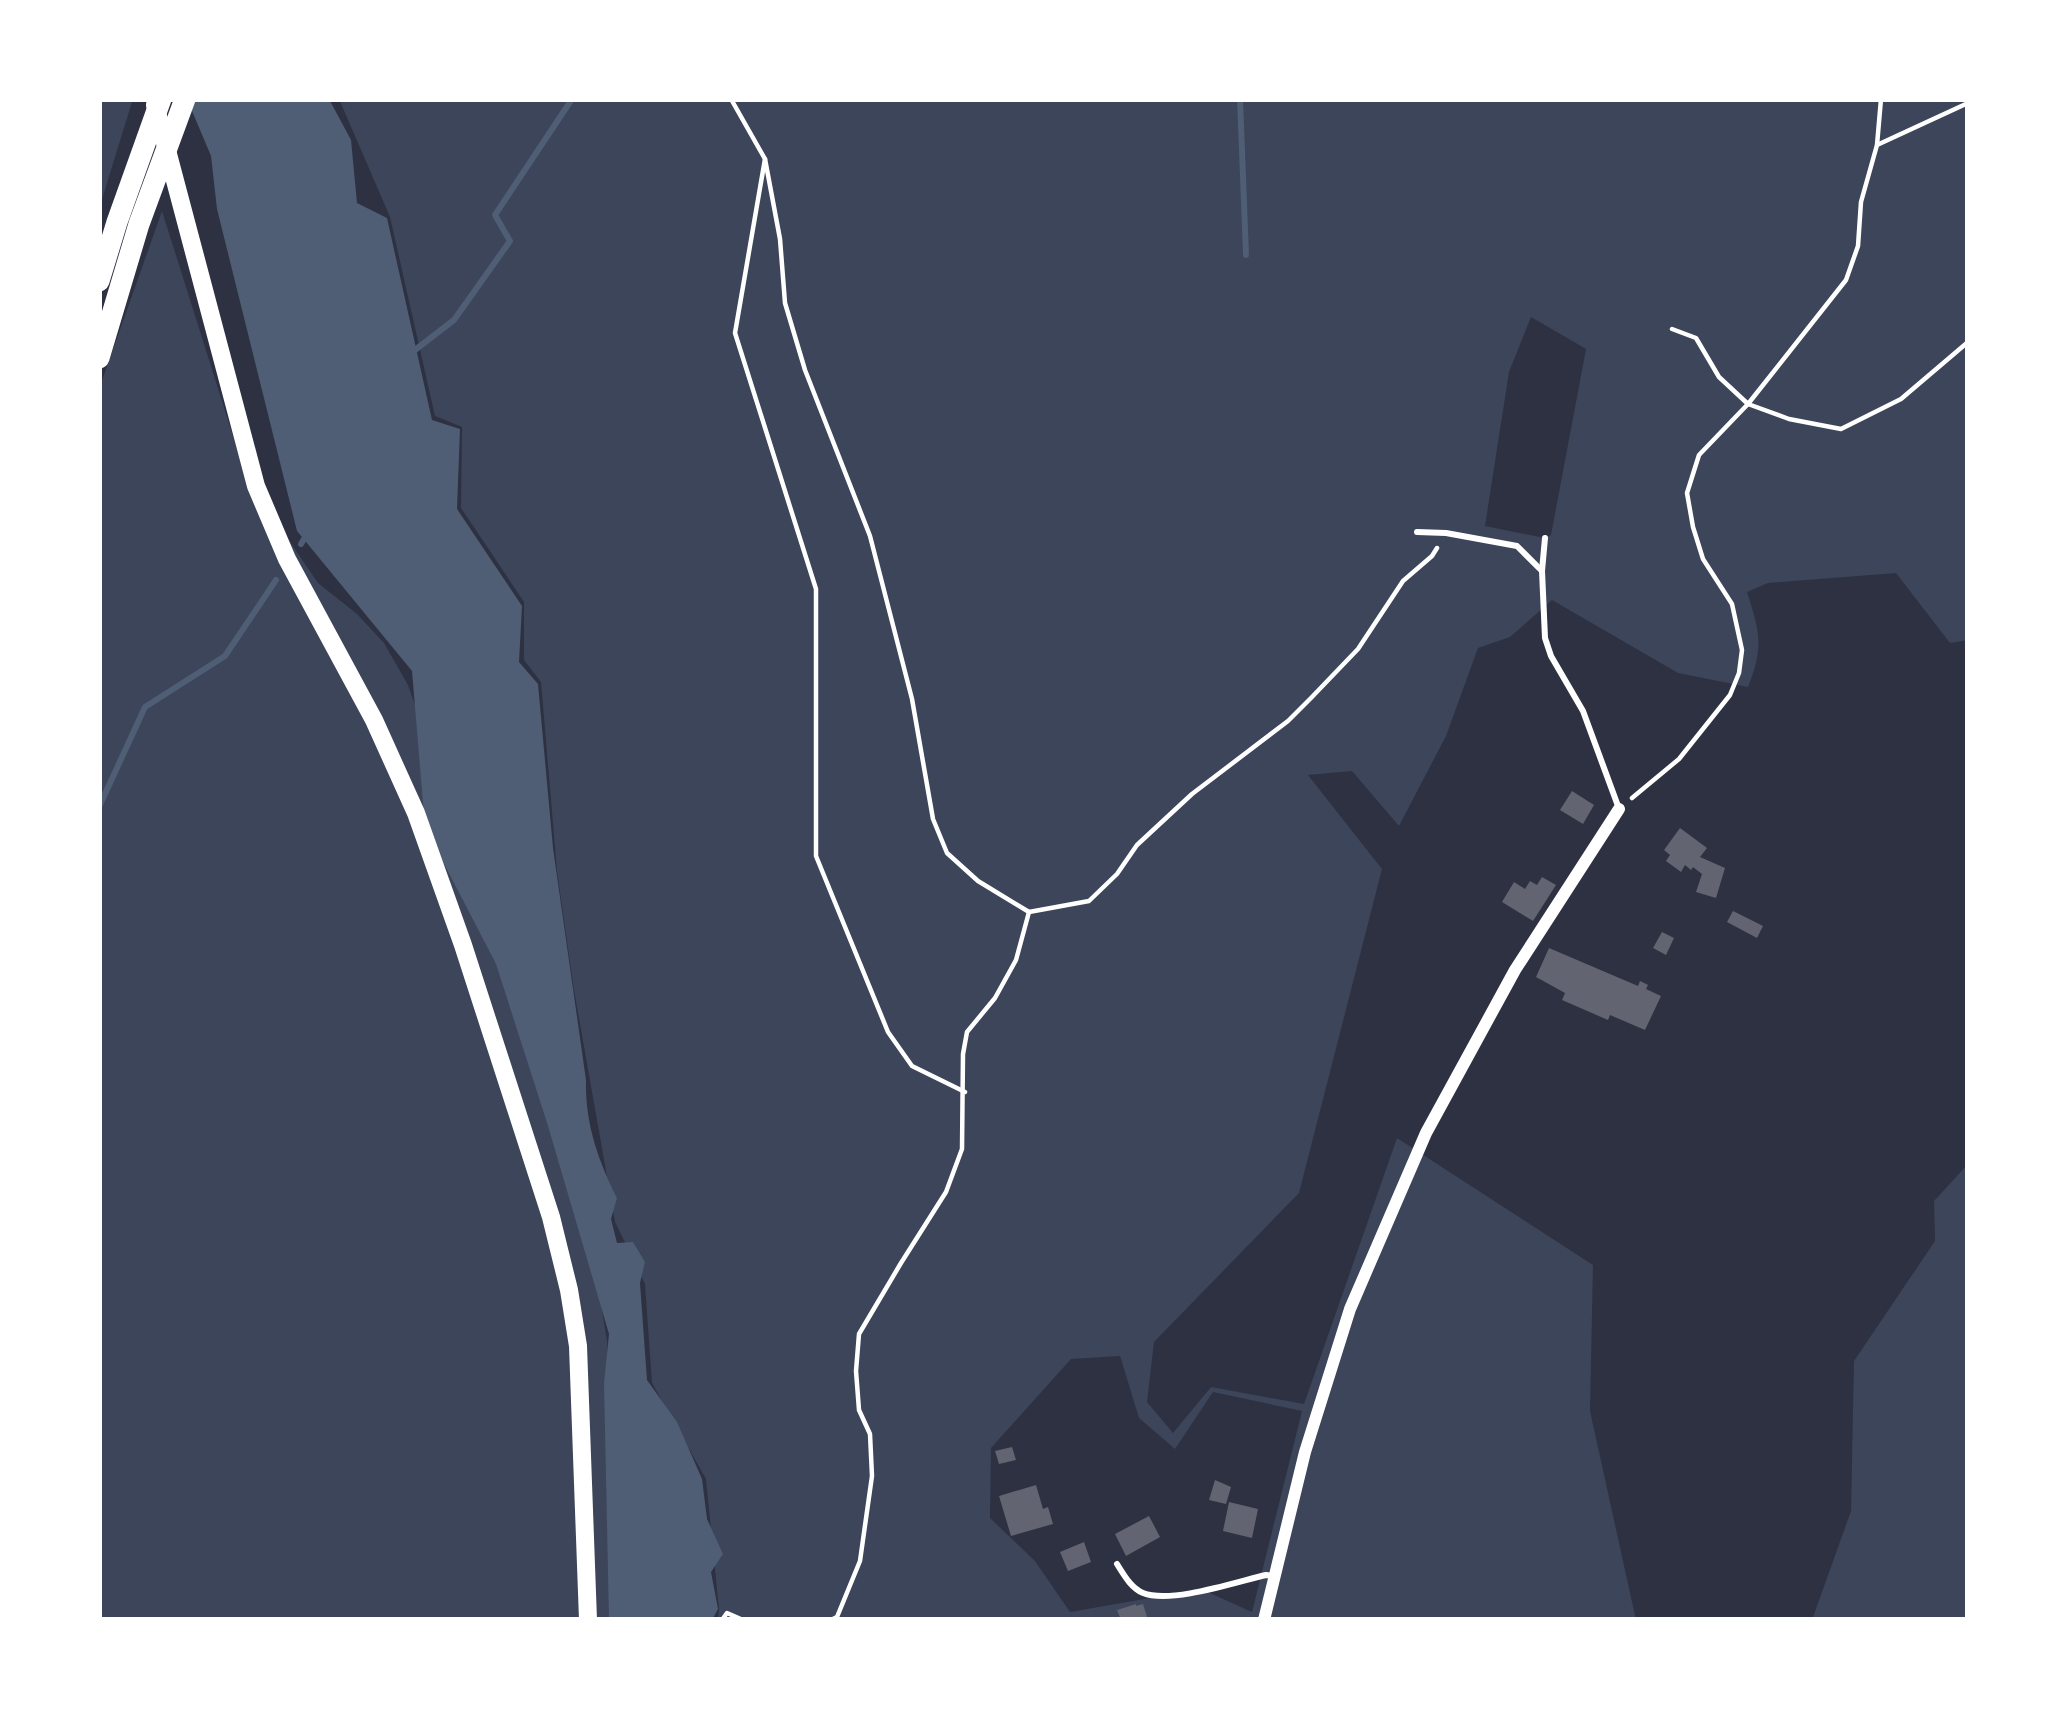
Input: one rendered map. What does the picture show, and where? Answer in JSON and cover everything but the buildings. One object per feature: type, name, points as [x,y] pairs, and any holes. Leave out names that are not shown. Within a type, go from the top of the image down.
[{"type":"highway","points":[[99,280],[157,99]]},
{"type":"highway","points":[[99,358],[130,252],[185,99]]},
{"type":"main road","points":[[157,99],[256,486],[286,559],[374,720],[416,813],[550,1217],[578,1346],[588,1620]]},
{"type":"street","points":[[1264,1620],[1304,1453],[1350,1309],[1426,1133],[1515,970],[1619,809]]},
{"type":"lane","points":[[1417,532],[1446,532],[1517,546],[1542,571]]},
{"type":"lane","points":[[1545,538],[1545,638],[1583,711],[1619,809]]},
{"type":"lane","points":[[1118,1564],[1136,1588],[1160,1597],[1275,1576]]},
{"type":"path","points":[[731,99],[765,159],[780,238],[784,303],[870,536],[912,699],[933,819],[947,854],[978,881],[1029,912],[1089,901],[1118,874],[1137,844],[1192,794],[1288,721],[1358,650],[1403,581],[1432,556],[1446,532]]},
{"type":"path","points":[[1619,809],[1678,759],[1730,695],[1739,674],[1742,650],[1732,604],[1703,559],[1687,493],[1699,455],[1748,404],[1846,280],[1858,246],[1861,202],[1877,145],[1881,99]]},
{"type":"path","points":[[1877,145],[1968,103]]},
{"type":"path","points":[[765,159],[735,333],[816,589],[816,856],[888,1032],[912,1066],[964,1092]]},
{"type":"path","points":[[1672,329],[1696,338],[1719,377],[1748,404],[1841,429],[1901,399],[1968,342]]},
{"type":"path","points":[[831,1620],[837,1617],[860,1561],[872,1476],[870,1434],[859,1411],[860,1334],[946,1192],[962,1149],[967,1032],[995,998],[1016,960],[1029,912]]},
{"type":"path","points":[[722,1620],[727,1613],[743,1620]]},
{"type":"shaded area","points":[[99,99],[132,102],[99,209]]},
{"type":"shaded area","points":[[187,99],[329,99],[351,140],[357,203],[387,218],[432,420],[460,429],[457,509],[522,606],[519,662],[538,684],[553,848],[590,1126],[617,1198],[611,1219],[617,1243],[633,1242],[645,1262],[640,1283],[647,1380],[677,1422],[702,1479],[707,1519],[723,1554],[711,1572],[718,1609],[712,1620],[609,1620],[604,1383],[609,1334],[496,964],[425,827],[412,671],[297,531],[217,209],[211,156]]},
{"type":"shaded area","points":[[339,99],[1968,99],[1968,640],[1950,643],[1896,573],[1768,583],[1747,592],[1758,640],[1748,687],[1678,673],[1552,600],[1510,637],[1478,648],[1446,736],[1399,826],[1352,771],[1308,775],[1382,869],[1299,1193],[1154,1342],[1147,1402],[1173,1433],[1211,1387],[1304,1404],[1397,1138],[1593,1265],[1590,1411],[1636,1620],[718,1620],[706,1479],[652,1383],[645,1284],[615,1222],[557,871],[541,682],[524,660],[524,602],[461,508],[462,427],[435,416],[390,217]],"holes":[[[1531,317],[1586,349],[1551,535],[1545,538],[1485,526],[1509,372]],[[1120,1356],[1139,1418],[1175,1449],[1213,1392],[1302,1411],[1252,1612],[1201,1589],[1070,1612],[1035,1561],[990,1518],[991,1448],[1071,1359]]]},
{"type":"shaded area","points":[[162,211],[246,477],[318,583],[384,643],[408,685],[535,1045],[595,1267],[607,1341],[613,1620],[99,1620],[99,389]]},
{"type":"shaded area","points":[[1968,1164],[1968,1620],[1812,1620],[1851,1511],[1854,1361],[1935,1241],[1934,1201]]},
{"type":"waterway","points":[[411,353],[454,320],[510,241],[495,215],[572,99]]},
{"type":"waterway","points":[[1240,99],[1246,255]]},
{"type":"waterway","points":[[301,544],[304,539]]},
{"type":"waterway","points":[[99,807],[145,707],[225,656],[276,580]]}]
